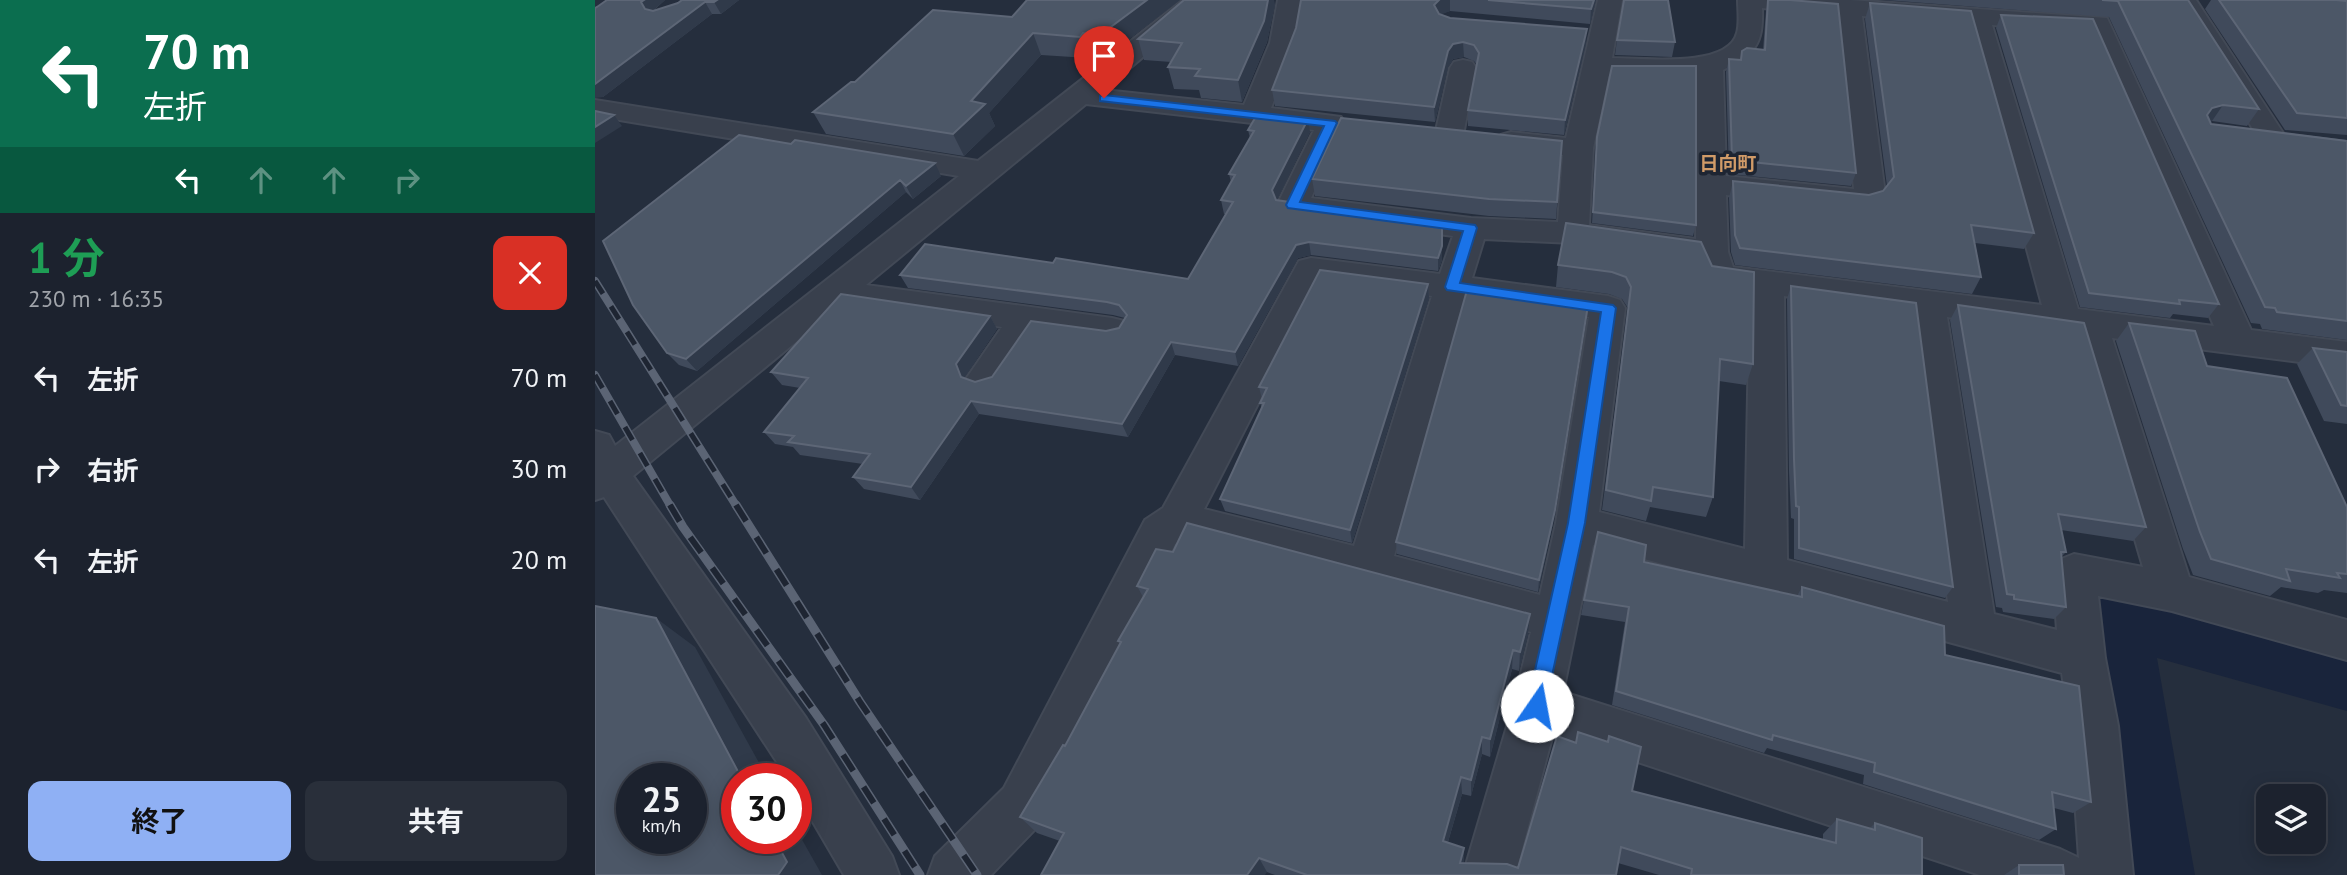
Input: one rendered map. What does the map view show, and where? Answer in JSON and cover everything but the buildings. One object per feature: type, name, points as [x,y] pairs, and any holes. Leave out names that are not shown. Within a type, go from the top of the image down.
[{"type":"street","points":[[873,875],[789,735],[600,468],[836,292],[1198,0]]},
{"type":"street","points":[[1254,115],[1281,50],[1291,15],[1290,0]]},
{"type":"street","points":[[1573,233],[1579,148],[1610,0]]},
{"type":"street","points":[[1597,66],[1710,66],[1737,53],[1750,35],[1751,0],[2098,23],[2254,343],[2285,383]]},
{"type":"street","points":[[2184,0],[2286,140],[2237,135]]},
{"type":"street","points":[[2206,0],[2216,1]]},
{"type":"street","points":[[1711,184],[1863,199],[1870,194],[1849,7]]},
{"type":"street","points":[[1977,17],[2077,323],[2172,592]]},
{"type":"street","points":[[1575,34],[1603,36]]},
{"type":"street","points":[[1710,66],[1712,252],[1719,277],[2347,355]]},
{"type":"street","points":[[1464,68],[1459,136],[1579,148]]},
{"type":"street","points":[[1079,95],[1344,125],[1292,205],[1471,228],[1573,233],[1712,252]]},
{"type":"street","points":[[595,108],[986,171]]},
{"type":"street","points":[[1369,568],[1471,228]]},
{"type":"street","points":[[954,875],[1022,806],[1160,532],[1178,520],[1311,269],[1608,308],[1577,523],[1537,706],[1489,875]]},
{"type":"street","points":[[1766,283],[1766,574]]},
{"type":"street","points":[[836,292],[1112,330]]},
{"type":"street","points":[[1928,304],[1974,631]]},
{"type":"street","points":[[984,379],[1027,318]]},
{"type":"street","points":[[1178,520],[1556,618]]},
{"type":"street","points":[[1577,523],[2082,658]]},
{"type":"street","points":[[2107,875],[2094,726],[2082,658],[2074,573],[2172,592],[2347,640]]},
{"type":"street","points":[[1537,706],[2060,875]]},
{"type":"waterway","points":[[2141,875],[2105,617],[2111,610],[2121,608],[2347,667]]},
{"type":"railway","points":[[595,281],[737,507]]},
{"type":"railway","points":[[595,375],[671,507]]},
{"type":"railway","points":[[670,505],[824,725],[920,875]]},
{"type":"railway","points":[[736,505],[860,702],[977,875]]},
{"type":"district","name":"日向町","points":[[1728,163]]},
{"type":"route","points":[[1104,98],[1331,123],[1292,205],[1471,228],[1452,287],[1608,308],[1577,523],[1537,706]]}]
